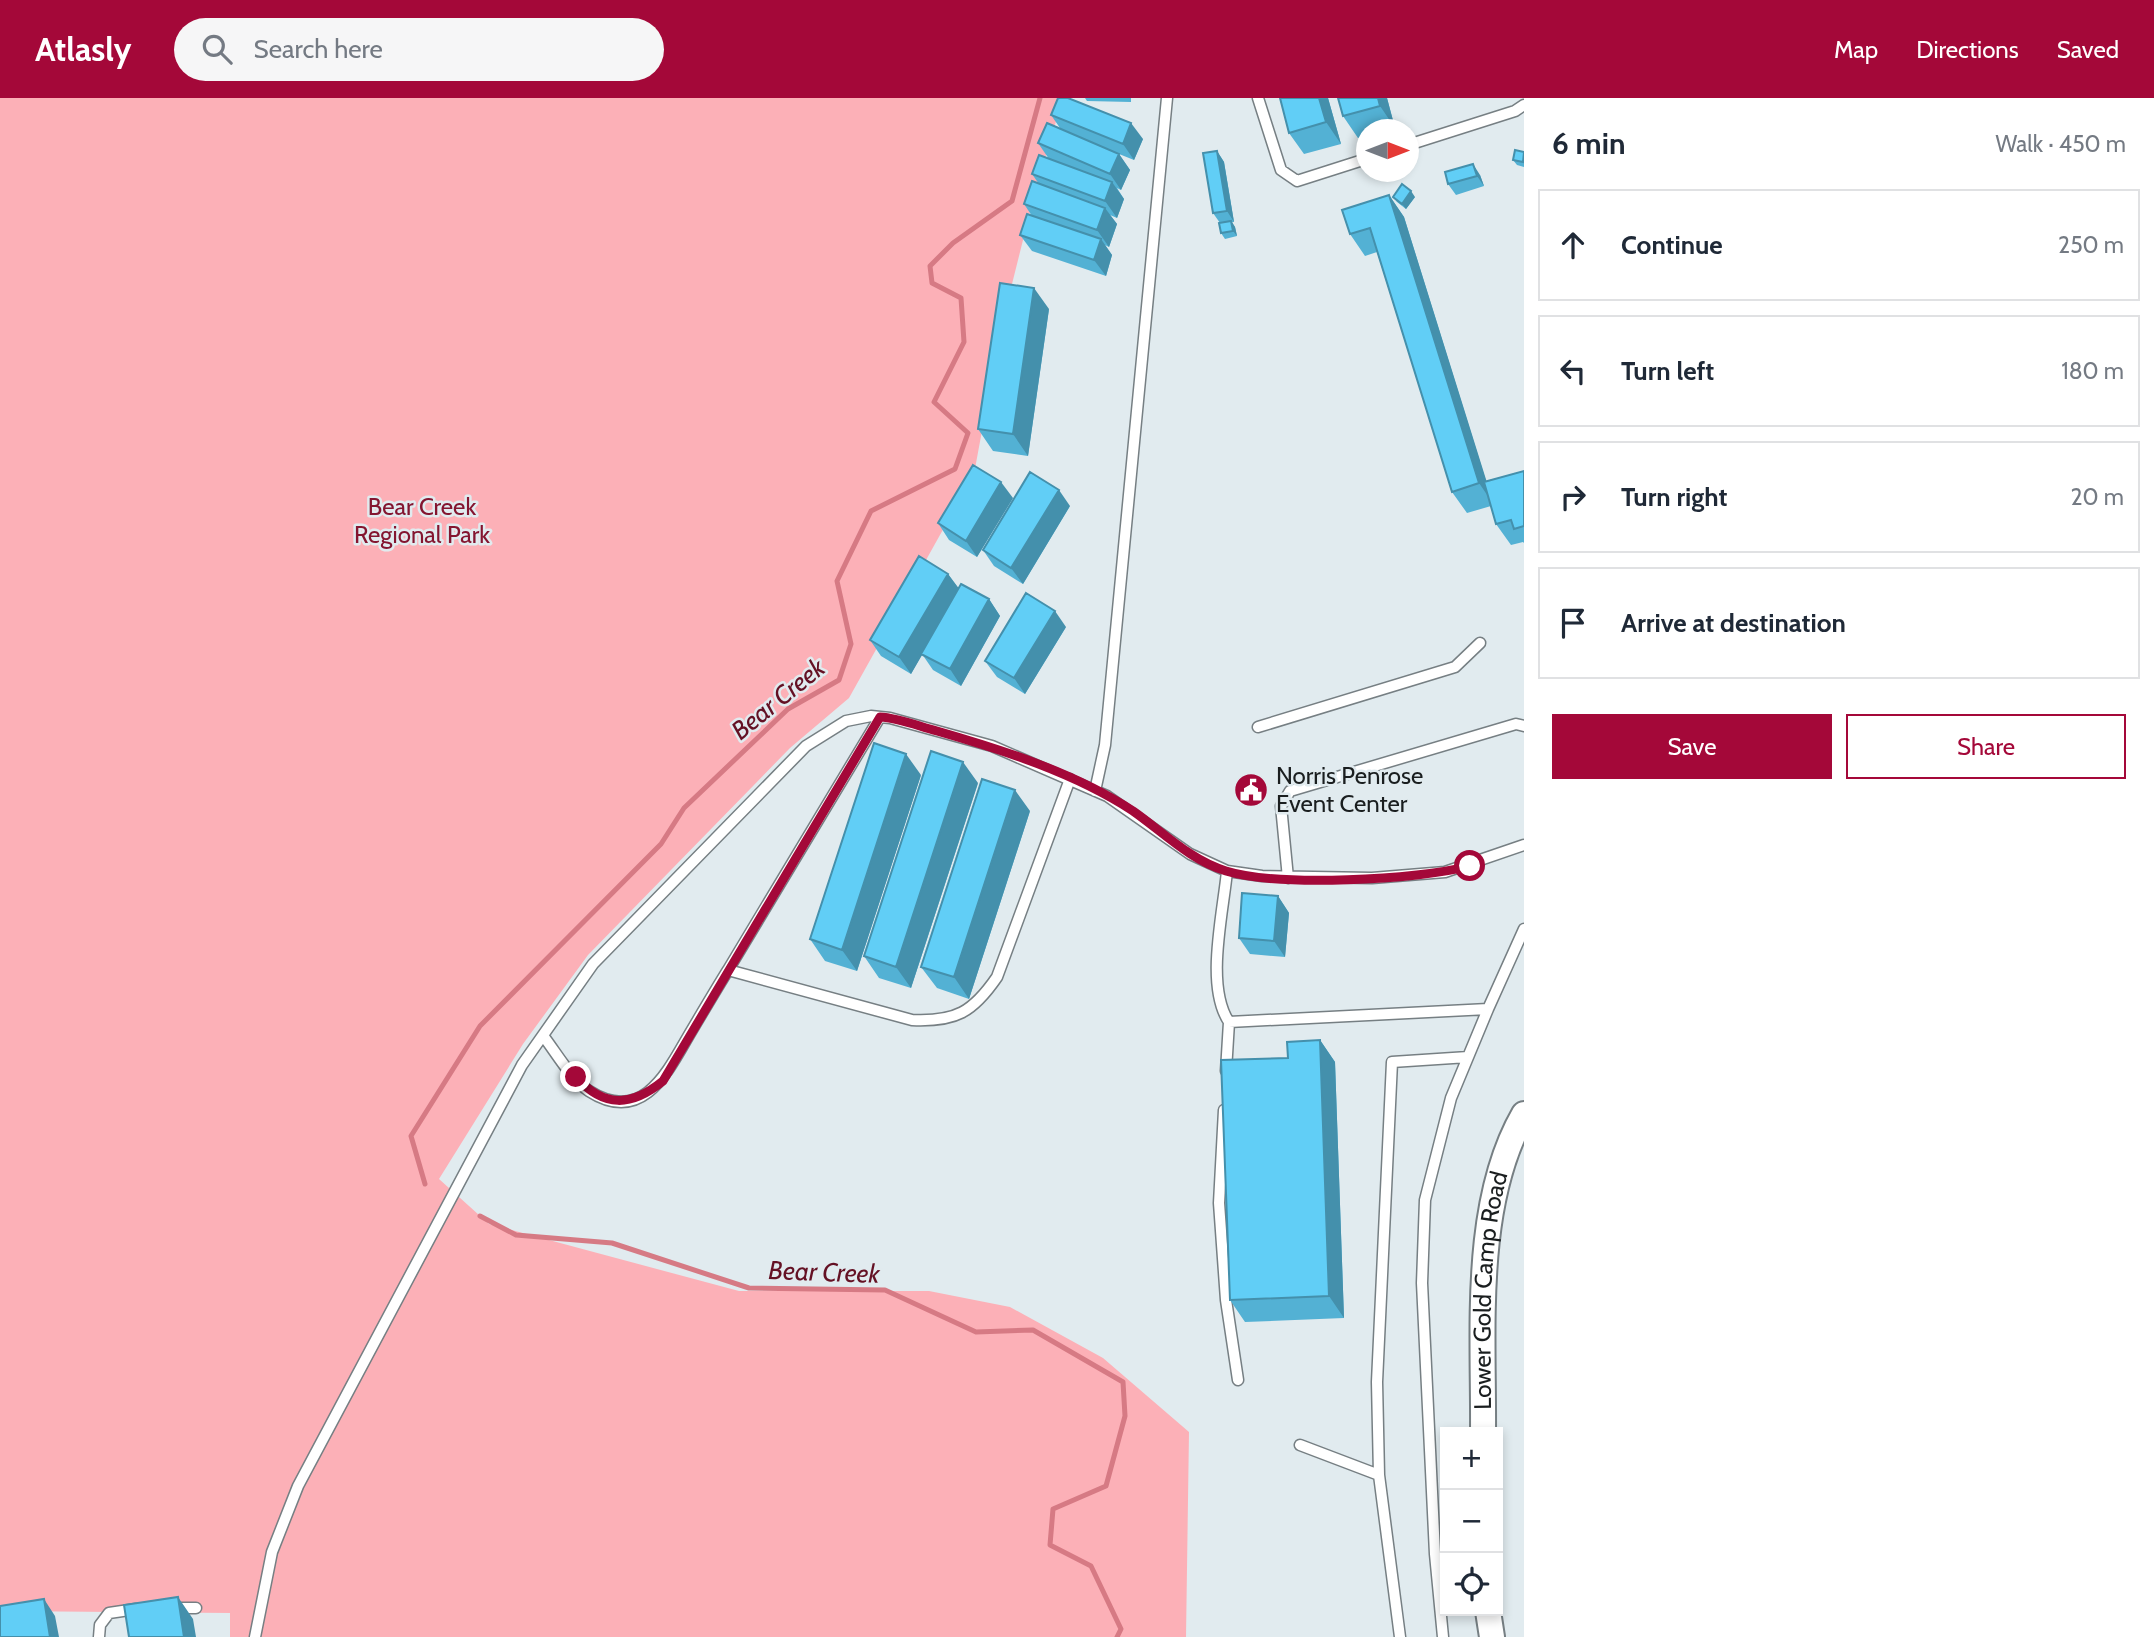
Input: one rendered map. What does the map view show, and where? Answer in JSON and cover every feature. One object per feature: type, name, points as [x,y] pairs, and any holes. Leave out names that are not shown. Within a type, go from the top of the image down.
[{"type":"street","name":"Lower Gold Camp Road","points":[[1483,1427],[1485,1308],[1491,1215],[1508,1146],[1524,1114]]},
{"type":"street","points":[[1489,1616],[1492,1637]]},
{"type":"lane","points":[[1095,790],[1105,745],[1167,98]]},
{"type":"lane","points":[[1258,98],[1281,170],[1297,181],[1356,162]]},
{"type":"lane","points":[[1419,142],[1515,111],[1524,104]]},
{"type":"lane","points":[[1258,727],[1455,667],[1480,643]]},
{"type":"lane","points":[[255,1637],[272,1552],[298,1486],[522,1065],[593,964],[806,746],[846,721],[859,717],[880,717],[992,746],[1095,790],[1132,811],[1190,854],[1227,871],[1288,878],[1372,878],[1445,873],[1524,845]]},
{"type":"lane","points":[[544,1037],[587,1090],[603,1098],[625,1101],[643,1097],[663,1081],[880,717]]},
{"type":"lane","points":[[1288,878],[1282,806],[1290,791],[1516,724],[1524,726]]},
{"type":"lane","points":[[728,970],[912,1020],[932,1021],[963,1014],[979,1003],[997,977],[1070,779]]},
{"type":"lane","points":[[1226,1078],[1229,1022],[1221,1010],[1216,981],[1227,871]]},
{"type":"lane","points":[[1443,1637],[1435,1554],[1422,1283],[1425,1200],[1451,1098],[1524,929]]},
{"type":"lane","points":[[1229,1022],[1488,1009]]},
{"type":"lane","points":[[1400,1637],[1379,1475],[1377,1382],[1392,1062],[1468,1056]]},
{"type":"lane","points":[[1225,1092],[1219,1203],[1226,1300],[1238,1380]]},
{"type":"lane","points":[[1300,1445],[1379,1475]]},
{"type":"lane","points":[[158,1608],[196,1608]]},
{"type":"lane","points":[[99,1637],[100,1625],[109,1613],[121,1609],[146,1609]]},
{"type":"green space","name":"Bear Creek Regional Park","points":[[0,98],[1063,98],[1035,192],[1001,328],[974,474],[849,698],[790,748],[588,955],[523,1044],[439,1179],[489,1224],[739,1291],[929,1291],[1010,1307],[1103,1358],[1189,1432],[1186,1637],[230,1637],[230,1613],[0,1611]]},
{"type":"building","points":[[1058,98],[1068,98],[1131,123],[1123,144],[1051,115]]},
{"type":"building","points":[[1280,98],[1319,98],[1326,122],[1289,133]]},
{"type":"building","points":[[1338,98],[1378,98],[1380,106],[1343,116]]},
{"type":"building","points":[[1047,123],[1119,154],[1110,174],[1038,143]]},
{"type":"building","points":[[1515,150],[1524,152],[1523,162],[1513,160]]},
{"type":"building","points":[[1217,151],[1227,211],[1213,213],[1203,153]]},
{"type":"building","points":[[1039,155],[1112,182],[1105,201],[1032,174]]},
{"type":"building","points":[[1473,164],[1477,176],[1448,184],[1445,172]]},
{"type":"building","points":[[1032,181],[1105,208],[1097,230],[1024,204]]},
{"type":"building","points":[[1402,184],[1411,191],[1402,204],[1393,197]]},
{"type":"building","points":[[1389,195],[1479,483],[1452,492],[1370,228],[1350,234],[1342,210]]},
{"type":"building","points":[[1027,214],[1101,239],[1094,260],[1020,235]]},
{"type":"building","points":[[1231,221],[1233,231],[1221,233],[1219,223]]},
{"type":"building","points":[[1000,283],[1034,288],[1013,434],[978,429]]},
{"type":"building","points":[[973,465],[1001,482],[966,541],[938,523]]},
{"type":"building","points":[[1524,471],[1524,526],[1514,529],[1511,520],[1496,524],[1484,482]]},
{"type":"building","points":[[1030,472],[1059,490],[1011,568],[983,550]]},
{"type":"building","points":[[919,556],[948,574],[899,657],[870,640]]},
{"type":"building","points":[[961,584],[989,599],[950,669],[921,654]]},
{"type":"building","points":[[1026,593],[1055,611],[1014,678],[985,661]]},
{"type":"building","points":[[874,743],[906,754],[842,950],[810,939]]},
{"type":"building","points":[[931,751],[963,762],[896,967],[864,956]]},
{"type":"building","points":[[982,779],[1015,790],[954,977],[921,967]]},
{"type":"building","points":[[1242,893],[1278,896],[1274,941],[1239,938]]},
{"type":"building","points":[[1320,1040],[1329,1296],[1230,1300],[1221,1060],[1288,1058],[1287,1042]]},
{"type":"building","points":[[178,1597],[184,1637],[129,1637],[124,1605]]},
{"type":"building","points":[[44,1599],[50,1637],[0,1637],[0,1606]]},
{"type":"waterway","name":"Bear Creek","points":[[425,1184],[411,1136],[480,1026],[661,844],[684,808],[788,709],[839,680],[851,644],[837,581],[871,511],[955,469],[968,433],[934,402],[964,342],[961,298],[932,283],[930,266],[953,243],[1012,201],[1040,98]]},
{"type":"waterway","name":"Bear Creek","points":[[480,1216],[516,1235],[612,1243],[749,1288],[885,1290],[976,1332],[1033,1330],[1123,1382],[1125,1416],[1106,1486],[1053,1509],[1050,1545],[1091,1566],[1121,1629],[1117,1637]]},
{"type":"place","name":"Norris Penrose Event Center","points":[[1251,790]]},
{"type":"route","points":[[576,1077],[587,1090],[603,1098],[625,1101],[643,1097],[663,1081],[880,717],[992,746],[1052,771],[1107,796],[1190,854],[1227,871],[1302,878],[1372,878],[1445,873],[1470,866]]}]
